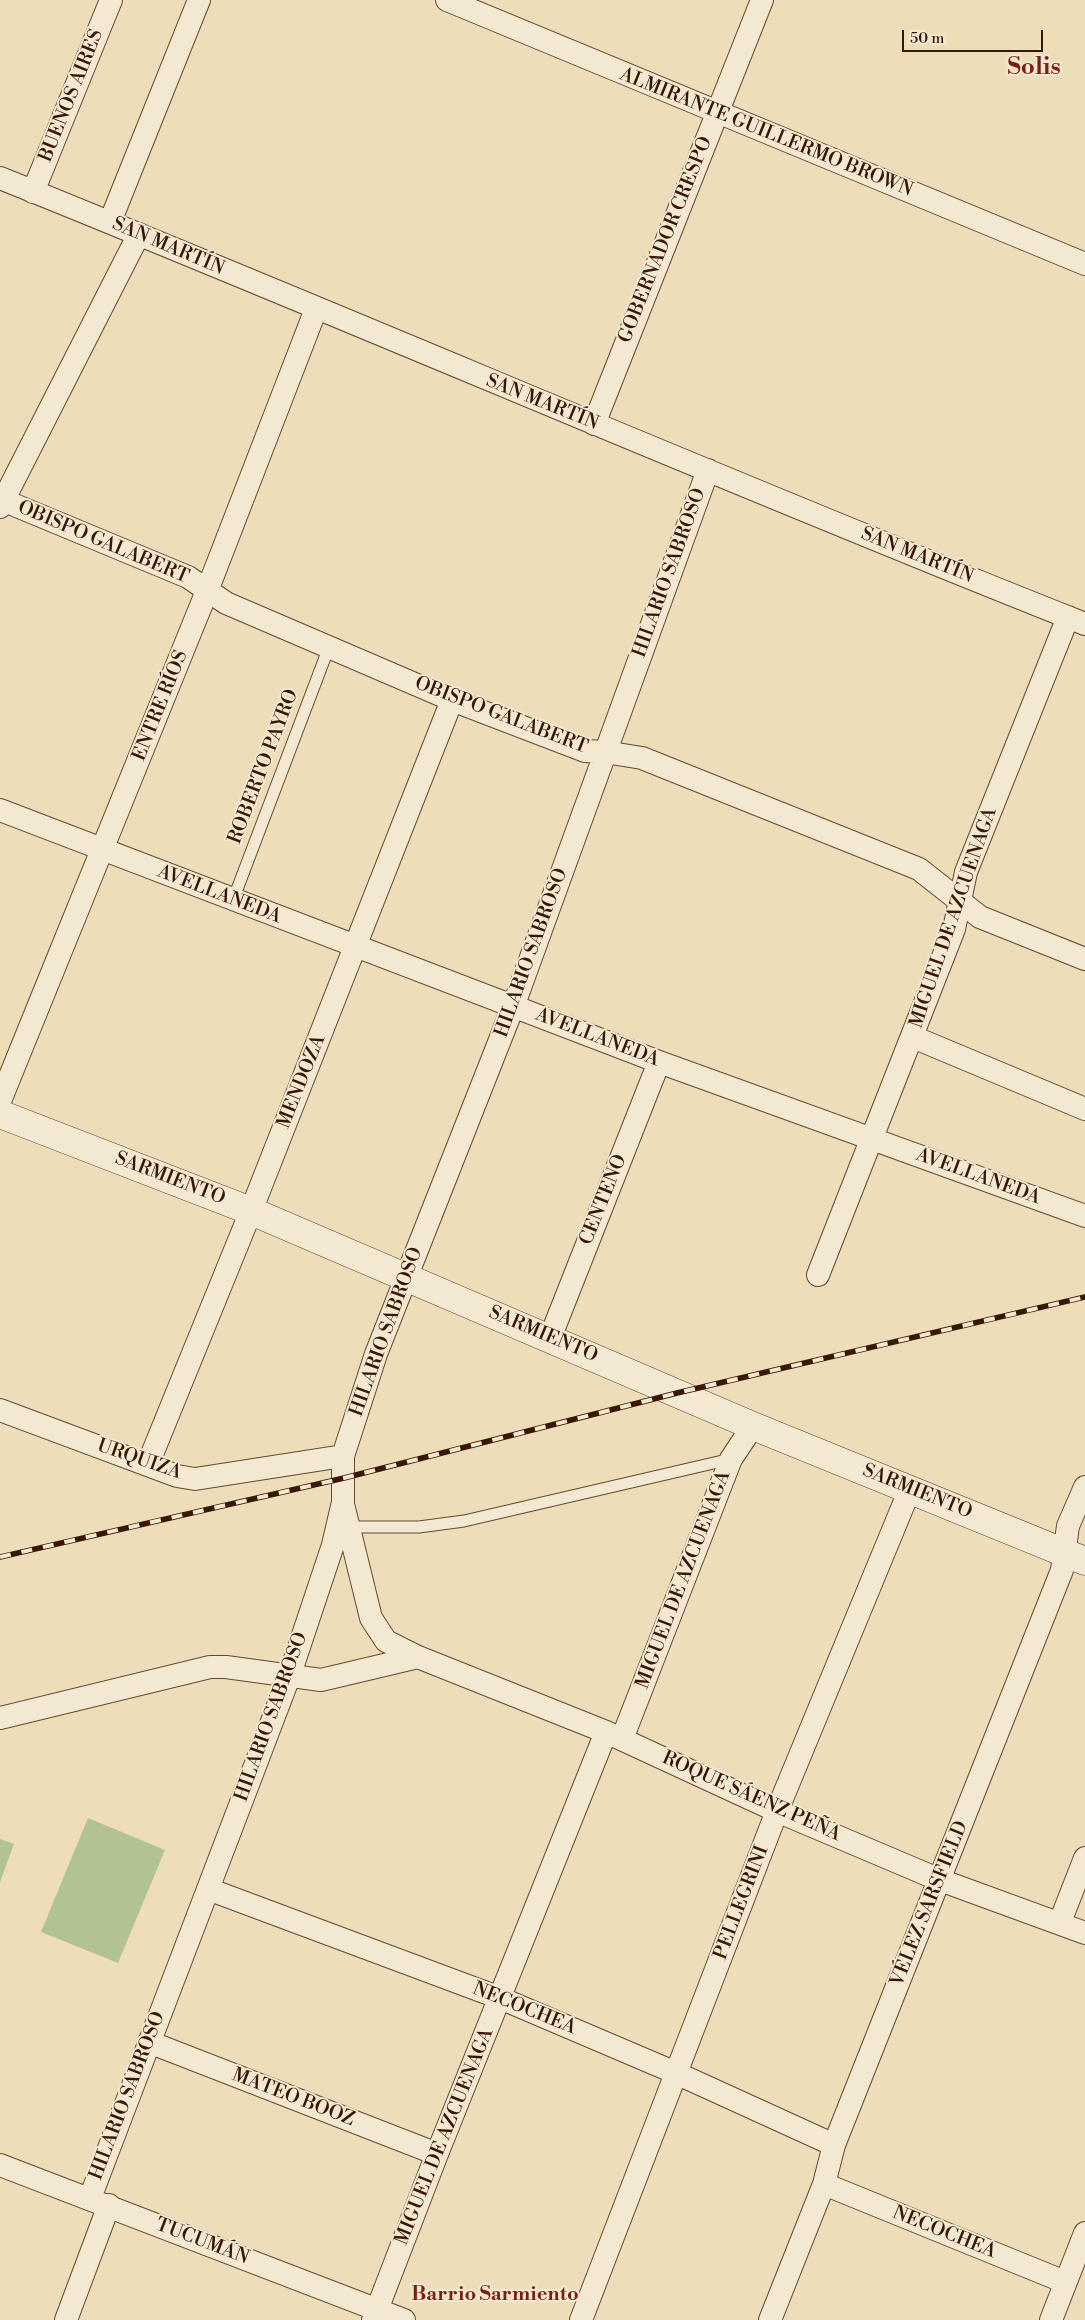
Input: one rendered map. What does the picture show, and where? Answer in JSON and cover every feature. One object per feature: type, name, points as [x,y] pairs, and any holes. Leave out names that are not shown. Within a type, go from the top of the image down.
[{"type":"street","name":"BUENOS AIRES","points":[[33,192],[111,0]]},
{"type":"street","points":[[110,222],[199,0]]},
{"type":"street","name":"ALMIRANTE GUILLERMO BROWN","points":[[447,0],[470,4],[717,112],[1085,264]]},
{"type":"street","name":"GOBERNADOR CRESPO","points":[[594,424],[762,0]]},
{"type":"street","name":"SAN MARTÍN","points":[[0,178],[1076,621]]},
{"type":"street","points":[[1,502],[139,234]]},
{"type":"street","name":"ENTRE RÍOS","points":[[0,1101],[207,591],[316,309]]},
{"type":"street","name":"HILARIO SABROSO","points":[[66,2320],[99,2202],[149,2042],[289,1677],[333,1545],[343,1502],[343,1456],[376,1354],[513,1006],[708,470]]},
{"type":"street","name":"OBISPO GALABERT","points":[[1,502],[188,577],[226,603],[452,700],[586,752],[605,752],[642,758],[918,869],[980,917],[1085,959]]},
{"type":"street","name":"MIGUEL DE AZCUENAGA","points":[[818,1275],[954,929],[966,872],[1076,621]]},
{"type":"street","name":"MENDOZA","points":[[148,1464],[251,1211],[452,700]]},
{"type":"street","name":"AVELLANEDA","points":[[0,810],[103,851],[659,1062],[1085,1216]]},
{"type":"street","points":[[913,1037],[1085,1109]]},
{"type":"street","name":"CENTENO","points":[[550,1338],[659,1062]]},
{"type":"street","name":"SARMIENTO","points":[[0,1114],[251,1211],[407,1276],[753,1426],[910,1488],[1075,1557]]},
{"type":"street","name":"URQUIZA","points":[[0,1410],[177,1476],[195,1479],[343,1456]]},
{"type":"street","name":"MIGUEL DE AZCUENAGA","points":[[375,2315],[500,1998],[614,1736],[731,1459],[753,1426]]},
{"type":"street","name":"PELLEGRINI","points":[[581,2320],[778,1811],[910,1488]]},
{"type":"street","name":"VÉLEZ SARSFIELD","points":[[770,2320],[824,2184],[834,2145],[1062,1570],[1075,1557],[1068,1526],[1085,1488]]},
{"type":"street","name":"ROQUE SÁENZ PEÑA","points":[[343,1502],[371,1618],[386,1641],[418,1657],[614,1736],[778,1811],[940,1880],[1060,1922],[1085,1933]]},
{"type":"street","points":[[0,1718],[210,1667],[226,1667],[321,1680],[418,1657]]},
{"type":"street","points":[[1060,1922],[1085,1858]]},
{"type":"street","name":"NECOCHEA","points":[[208,1889],[500,1998],[676,2073],[834,2145]]},
{"type":"street","name":"MATEO BOOZ","points":[[149,2042],[437,2154]]},
{"type":"street","name":"TUCUMÁN","points":[[0,2165],[99,2202],[375,2315],[404,2320]]},
{"type":"street","name":"NECOCHEA","points":[[824,2184],[1074,2273]]},
{"type":"street","points":[[1051,2320],[1074,2273],[1085,2233]]},
{"type":"lane","name":"ROBERTO PAYRO","points":[[233,900],[329,647]]},
{"type":"lane","points":[[349,1527],[419,1527],[464,1521],[731,1459]]},
{"type":"green space","points":[[88,1818],[165,1850],[118,1963],[41,1932]]},
{"type":"green space","points":[[0,1839],[14,1844],[0,1882]]},
{"type":"railway","points":[[0,1557],[344,1478],[677,1393],[1085,1297]]},
{"type":"district","name":"Solis","points":[[1034,68]]},
{"type":"district","name":"Barrio Sarmiento","points":[[495,2295]]}]
